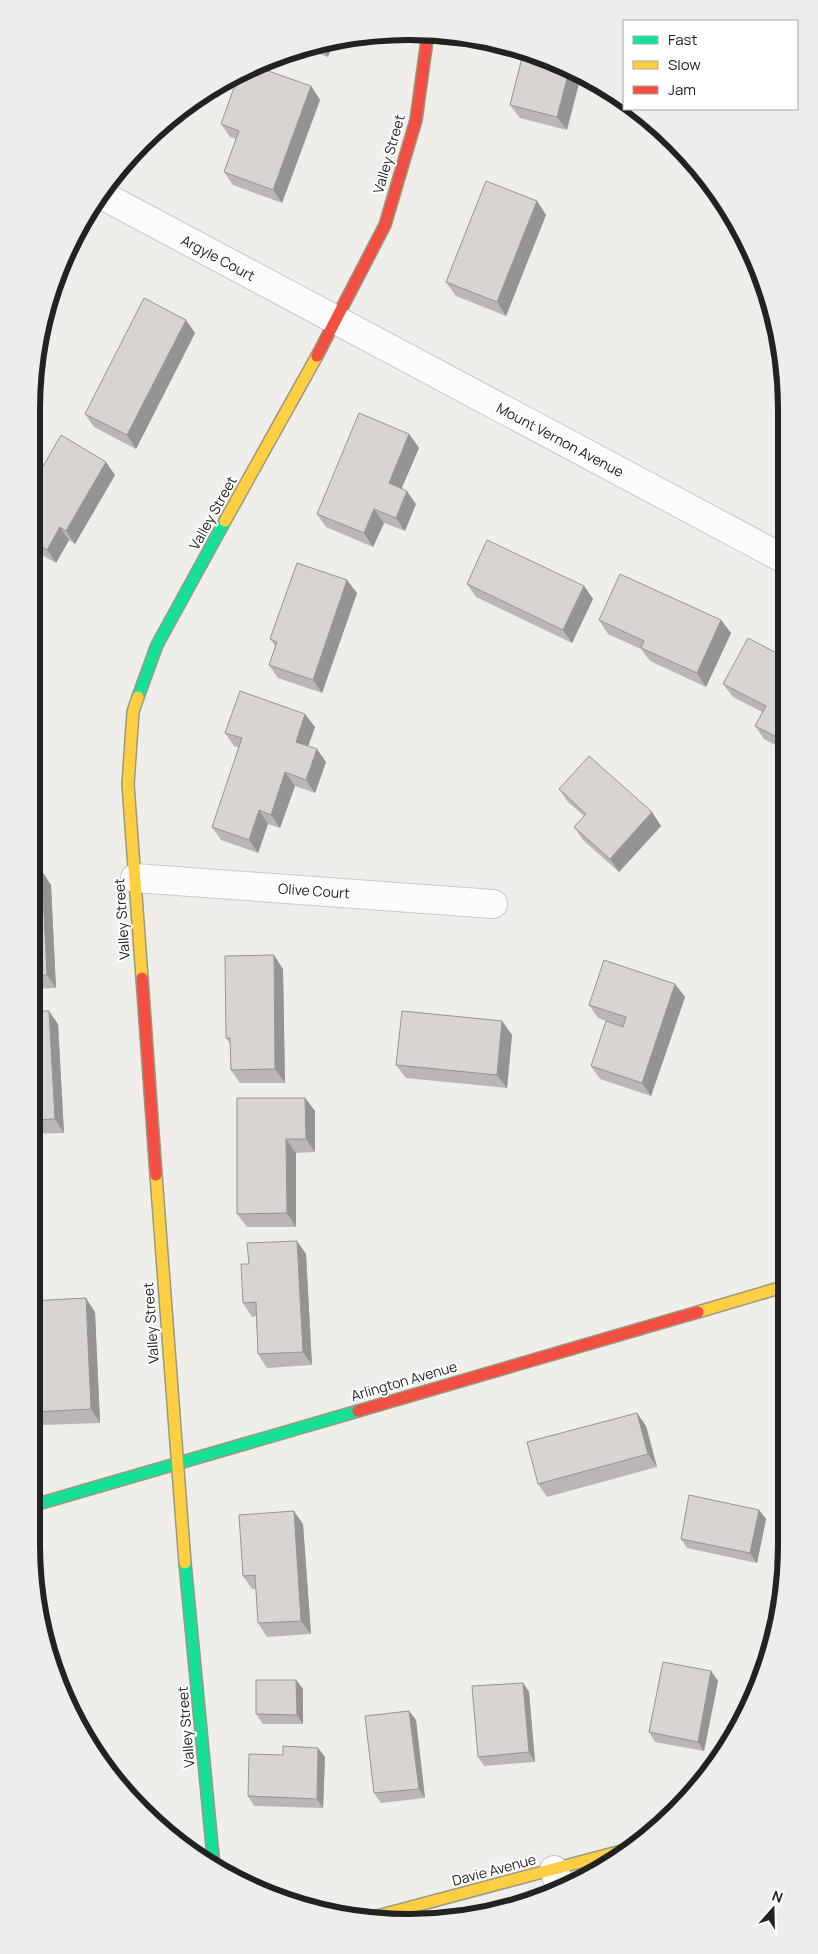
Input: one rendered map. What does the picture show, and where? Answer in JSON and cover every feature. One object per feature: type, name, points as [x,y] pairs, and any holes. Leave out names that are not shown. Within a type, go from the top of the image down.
[{"type":"street","name":"Valley Street","points":[[213,1858],[176,1463],[128,784],[133,712],[157,645],[336,322],[385,225],[416,120],[427,41]]},
{"type":"street","name":"Argyle Court","points":[[107,198],[336,322]]},
{"type":"street","name":"Mount Vernon Avenue","points":[[336,322],[778,556]]},
{"type":"street","name":"Olive Court","points":[[135,878],[493,904]]},
{"type":"street","name":"Arlington Avenue","points":[[40,1503],[778,1288]]},
{"type":"street","name":"Davie Avenue","points":[[393,1913],[561,1878],[599,1862]]},
{"type":"building","points":[[522,58],[568,76],[557,117],[510,105]]},
{"type":"building","points":[[264,70],[311,86],[273,190],[224,172],[239,131],[221,124],[236,83]]},
{"type":"building","points":[[486,181],[537,201],[497,302],[446,282]]},
{"type":"building","points":[[144,298],[186,320],[127,435],[85,414]]},
{"type":"building","points":[[359,413],[409,434],[389,483],[407,491],[396,518],[374,509],[364,533],[317,514]]},
{"type":"building","points":[[61,435],[106,462],[66,531],[60,527],[47,550],[40,546],[40,471]]},
{"type":"building","points":[[487,540],[584,586],[563,630],[467,584]]},
{"type":"building","points":[[297,563],[347,580],[313,680],[269,665],[277,642],[270,639]]},
{"type":"building","points":[[620,574],[721,620],[697,673],[641,648],[644,641],[599,620]]},
{"type":"building","points":[[748,638],[778,654],[778,738],[755,726],[766,706],[723,684]]},
{"type":"building","points":[[240,691],[305,714],[296,742],[317,749],[306,780],[285,772],[271,815],[259,810],[249,840],[212,827],[242,738],[225,733]]},
{"type":"building","points":[[589,756],[652,812],[610,859],[574,827],[586,814],[559,789]]},
{"type":"building","points":[[40,871],[42,871],[47,975],[40,975]]},
{"type":"building","points":[[274,955],[275,1069],[231,1070],[230,1038],[226,1038],[225,956]]},
{"type":"building","points":[[604,960],[675,984],[642,1083],[591,1066],[606,1021],[623,1027],[626,1017],[589,1005]]},
{"type":"building","points":[[40,1011],[49,1011],[55,1119],[40,1120]]},
{"type":"building","points":[[402,1011],[502,1021],[497,1075],[396,1065]]},
{"type":"building","points":[[237,1098],[305,1098],[306,1139],[286,1139],[287,1213],[237,1214]]},
{"type":"building","points":[[297,1241],[303,1352],[258,1354],[256,1302],[243,1303],[241,1264],[249,1264],[247,1243]]},
{"type":"building","points":[[86,1298],[91,1409],[40,1412],[40,1301]]},
{"type":"building","points":[[637,1413],[648,1454],[538,1484],[527,1442]]},
{"type":"building","points":[[689,1495],[759,1510],[750,1553],[681,1539]]},
{"type":"building","points":[[294,1511],[301,1621],[258,1623],[255,1575],[243,1576],[239,1515]]},
{"type":"building","points":[[663,1662],[711,1671],[698,1742],[649,1732]]},
{"type":"building","points":[[256,1680],[296,1680],[297,1715],[256,1714]]},
{"type":"building","points":[[523,1683],[529,1752],[478,1757],[472,1686]]},
{"type":"building","points":[[409,1711],[419,1789],[374,1793],[365,1716]]},
{"type":"building","points":[[283,1746],[318,1748],[317,1799],[248,1796],[249,1754],[283,1755]]},
{"type":"traffic: fast","points":[[138,697],[157,645],[225,521]]},
{"type":"traffic: fast","points":[[40,1503],[358,1411]]},
{"type":"traffic: fast","points":[[185,1563],[213,1858]]},
{"type":"traffic: slow","points":[[225,521],[317,356]]},
{"type":"traffic: slow","points":[[138,697],[133,712],[128,784],[142,978]]},
{"type":"traffic: slow","points":[[156,1175],[185,1563]]},
{"type":"traffic: slow","points":[[698,1312],[778,1288]]},
{"type":"traffic: slow","points":[[388,1913],[611,1854]]},
{"type":"traffic: jam","points":[[317,356],[385,225],[416,120],[427,41]]},
{"type":"traffic: jam","points":[[142,978],[156,1175]]},
{"type":"traffic: jam","points":[[358,1411],[698,1312]]}]
